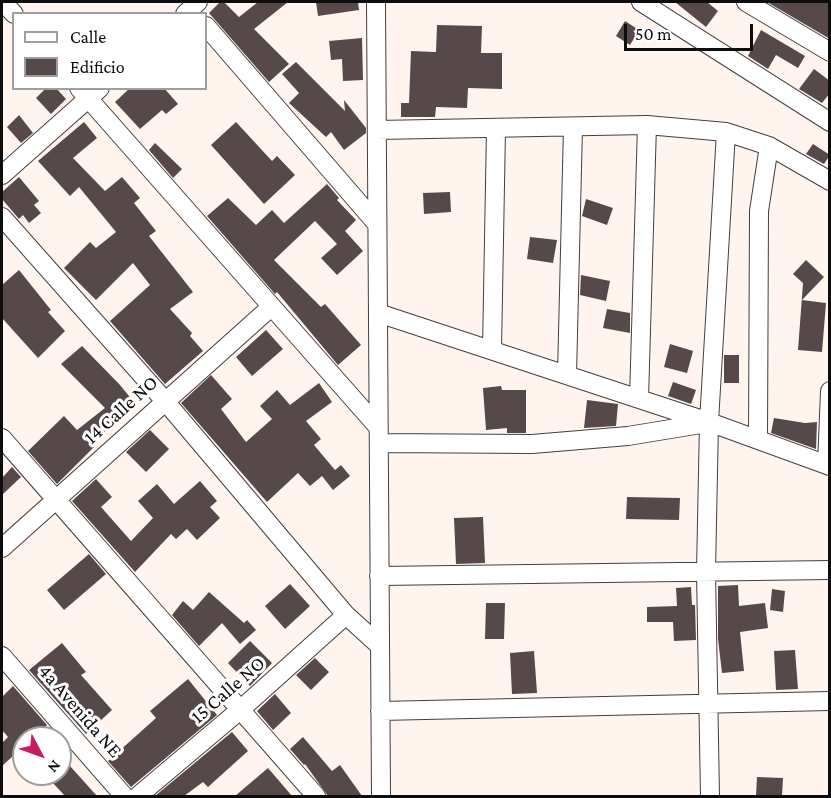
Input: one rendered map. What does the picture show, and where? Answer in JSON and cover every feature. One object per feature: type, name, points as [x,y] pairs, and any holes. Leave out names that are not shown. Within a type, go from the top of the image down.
[{"type":"street","points":[[376,2],[381,796]]},
{"type":"street","points":[[641,2],[830,122]]},
{"type":"street","points":[[746,2],[830,52]]},
{"type":"street","points":[[207,27],[377,224]]},
{"type":"street","points":[[2,175],[89,92],[379,435],[532,444],[628,436],[709,422]]},
{"type":"street","points":[[377,130],[647,125],[726,132],[769,146],[830,181]]},
{"type":"street","points":[[639,399],[647,125]]},
{"type":"street","points":[[567,375],[573,127]]},
{"type":"street","points":[[492,350],[496,129]]},
{"type":"street","points":[[710,796],[706,572],[709,422],[726,132]]},
{"type":"street","points":[[758,440],[759,211],[769,146]]},
{"type":"street","points":[[2,217],[165,401],[346,615],[380,646]]},
{"type":"street","name":"14 Calle NO","points":[[2,548],[271,307]]},
{"type":"street","points":[[378,313],[709,422],[828,466],[830,391]]},
{"type":"street","points":[[2,438],[316,796]]},
{"type":"street","points":[[380,576],[830,570]]},
{"type":"street","name":"15 Calle NO","points":[[138,796],[240,710],[346,615]]},
{"type":"street","name":"4a Avenida NE","points":[[2,656],[124,796]]},
{"type":"street","points":[[380,711],[830,701]]},
{"type":"building","points":[[220,2],[224,2],[239,17],[258,2],[288,2],[254,29],[289,64],[269,82],[209,13]]},
{"type":"building","points":[[316,2],[358,2],[359,10],[318,16]]},
{"type":"building","points":[[675,2],[707,2],[718,11],[706,27]]},
{"type":"building","points":[[767,2],[830,2],[830,39]]},
{"type":"building","points":[[625,21],[639,30],[630,45],[616,36]]},
{"type":"building","points":[[437,25],[482,26],[481,53],[502,53],[502,89],[468,88],[467,108],[436,107],[435,117],[401,117],[401,103],[409,103],[411,51],[436,52]]},
{"type":"building","points":[[761,30],[805,56],[798,68],[776,55],[768,69],[748,56]]},
{"type":"building","points":[[362,38],[363,80],[343,81],[342,59],[331,60],[329,41]]},
{"type":"building","points":[[296,62],[345,111],[344,100],[366,128],[366,133],[344,150],[331,132],[326,137],[289,103],[299,93],[282,74]]},
{"type":"building","points":[[814,69],[830,81],[830,93],[822,103],[799,89]]},
{"type":"building","points":[[44,90],[58,90],[66,99],[51,114],[36,98]]},
{"type":"building","points":[[128,90],[166,90],[178,104],[166,114],[162,110],[140,129],[115,102]]},
{"type":"building","points":[[19,115],[33,133],[21,143],[7,127]]},
{"type":"building","points":[[84,122],[97,138],[73,158],[105,191],[122,177],[140,198],[134,203],[156,231],[149,236],[193,292],[170,309],[192,333],[190,336],[203,351],[165,384],[110,321],[150,285],[133,263],[96,300],[64,268],[90,242],[96,248],[116,232],[79,187],[70,196],[38,161]]},
{"type":"building","points":[[236,122],[272,161],[277,156],[295,175],[264,204],[211,145]]},
{"type":"building","points":[[155,143],[182,169],[173,178],[149,150]]},
{"type":"building","points":[[813,144],[830,155],[824,164],[806,154]]},
{"type":"building","points":[[19,177],[39,201],[34,205],[41,213],[29,223],[23,215],[19,219],[2,199],[2,192]]},
{"type":"building","points":[[327,184],[339,198],[337,200],[356,220],[345,231],[363,251],[337,275],[321,258],[337,244],[315,221],[274,260],[321,307],[325,304],[361,345],[338,365],[277,292],[275,294],[207,216],[228,198],[256,225],[272,210],[284,223]]},
{"type":"building","points":[[450,192],[451,212],[424,214],[423,193]]},
{"type":"building","points":[[586,199],[613,208],[607,225],[582,216]]},
{"type":"building","points":[[530,237],[557,240],[553,263],[527,259]]},
{"type":"building","points":[[806,260],[824,277],[802,300],[826,303],[822,352],[798,350],[803,283],[793,274]]},
{"type":"building","points":[[19,270],[51,310],[48,312],[65,331],[38,358],[2,318],[2,285]]},
{"type":"building","points":[[581,275],[610,281],[606,301],[580,295]]},
{"type":"building","points":[[607,309],[630,313],[630,333],[603,328]]},
{"type":"building","points":[[266,330],[283,349],[252,376],[236,357]]},
{"type":"building","points":[[670,344],[693,351],[687,373],[664,367]]},
{"type":"building","points":[[82,346],[137,406],[90,443],[94,447],[57,484],[28,451],[64,416],[77,430],[105,408],[61,364]]},
{"type":"building","points":[[724,355],[739,355],[739,383],[724,383]]},
{"type":"building","points":[[211,375],[232,399],[221,409],[246,442],[272,419],[260,406],[277,390],[290,405],[319,383],[332,402],[306,421],[321,439],[314,445],[335,470],[341,465],[350,476],[333,490],[322,476],[310,486],[298,473],[267,502],[181,403]]},
{"type":"building","points":[[673,382],[696,390],[691,404],[668,396]]},
{"type":"building","points":[[501,386],[502,390],[526,390],[526,433],[507,433],[507,428],[486,430],[483,388]]},
{"type":"building","points":[[587,400],[618,404],[616,426],[584,428]]},
{"type":"building","points":[[774,418],[805,423],[817,422],[816,449],[771,433]]},
{"type":"building","points":[[150,430],[169,449],[146,472],[126,452]]},
{"type":"building","points":[[12,467],[21,477],[2,495],[2,478]]},
{"type":"building","points":[[96,479],[112,497],[101,507],[131,541],[153,518],[138,501],[157,484],[174,504],[200,481],[217,501],[210,507],[220,518],[197,540],[187,529],[176,539],[171,534],[135,572],[72,501]]},
{"type":"building","points":[[627,497],[680,498],[679,520],[626,519]]},
{"type":"building","points":[[483,517],[485,563],[456,564],[454,518]]},
{"type":"building","points":[[89,554],[106,574],[64,610],[47,590]]},
{"type":"building","points":[[290,584],[310,606],[285,629],[265,606]]},
{"type":"building","points":[[738,585],[739,606],[765,603],[768,628],[740,632],[744,671],[722,673],[718,639],[718,586]]},
{"type":"building","points":[[691,587],[692,605],[695,605],[696,640],[674,641],[673,622],[647,622],[647,607],[677,606],[676,588]]},
{"type":"building","points":[[772,589],[785,591],[783,612],[770,610]]},
{"type":"building","points":[[209,592],[244,623],[247,620],[256,630],[240,644],[222,623],[199,646],[172,615],[183,601],[193,610]]},
{"type":"building","points":[[486,603],[505,603],[504,639],[485,639]]},
{"type":"building","points":[[250,641],[272,663],[250,686],[228,663]]},
{"type":"building","points":[[62,643],[86,672],[81,675],[112,710],[86,734],[29,670]]},
{"type":"building","points":[[795,650],[798,689],[776,690],[774,651]]},
{"type":"building","points":[[534,651],[537,693],[512,694],[510,653]]},
{"type":"building","points":[[315,658],[329,672],[311,690],[296,675]]},
{"type":"building","points":[[188,679],[217,715],[131,787],[108,761],[156,718],[150,711]]},
{"type":"building","points":[[13,686],[47,725],[12,726],[12,757],[2,766],[2,743],[8,737],[2,730],[2,697]]},
{"type":"building","points":[[275,694],[291,713],[273,730],[257,711]]},
{"type":"building","points":[[232,732],[248,751],[208,787],[203,782],[184,796],[155,796]]},
{"type":"building","points":[[303,737],[332,771],[340,765],[362,796],[328,796],[305,764],[290,749]]},
{"type":"building","points":[[72,768],[97,796],[65,796],[56,786],[72,786]]},
{"type":"building","points":[[268,768],[292,796],[235,796]]},
{"type":"building","points":[[757,777],[783,778],[782,796],[756,796]]}]
